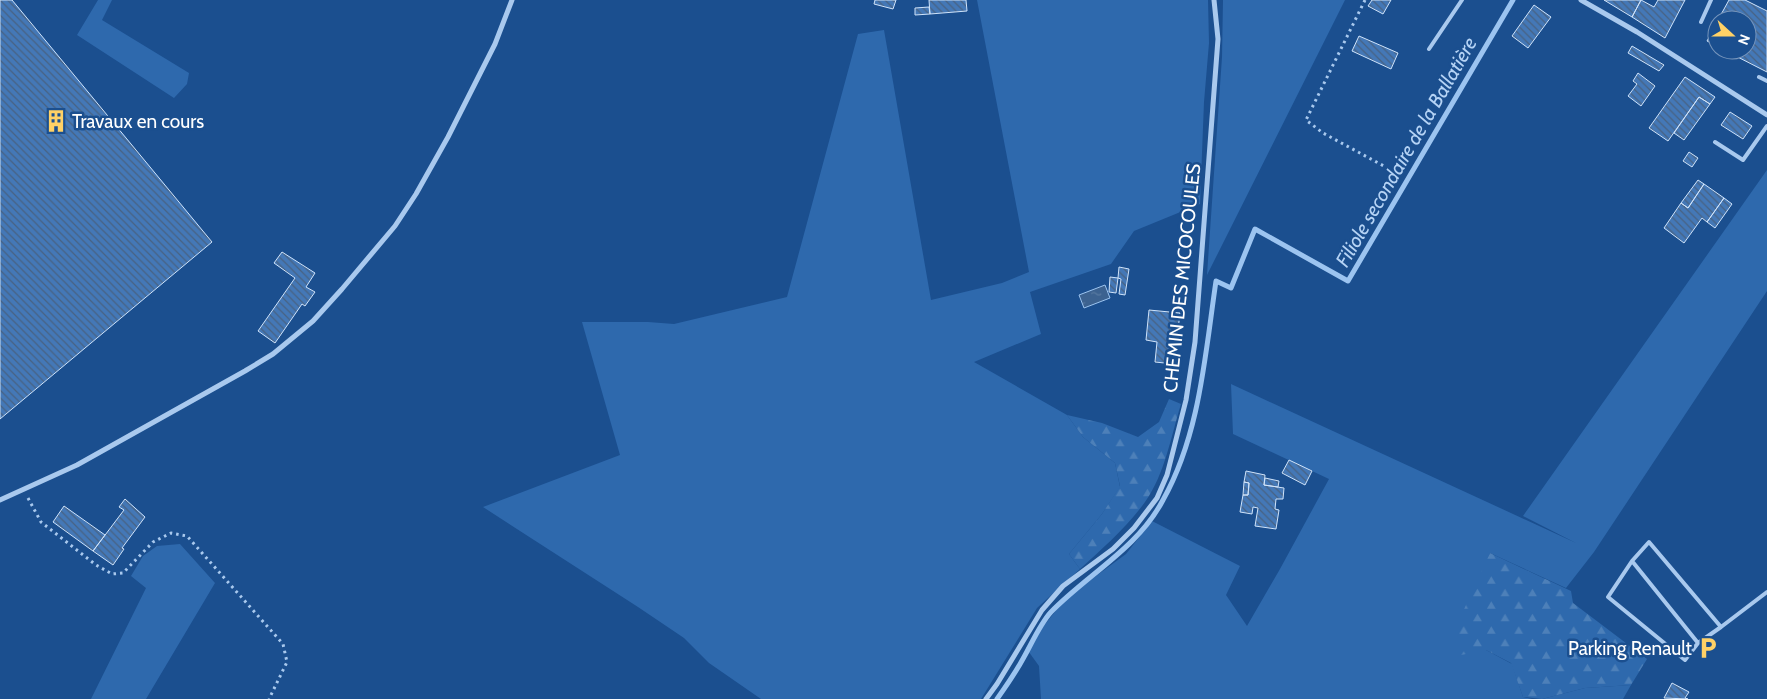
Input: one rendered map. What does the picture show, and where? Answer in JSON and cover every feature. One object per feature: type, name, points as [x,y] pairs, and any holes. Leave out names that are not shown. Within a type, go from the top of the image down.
[{"type":"street","points":[[0,500],[76,466],[245,371],[273,354],[313,321],[395,226],[416,194],[448,137],[495,44],[512,0]]},
{"type":"street","name":"CHEMIN DES MICOCOULES","points":[[986,699],[1042,610],[1064,586],[1113,549],[1134,528],[1157,498],[1166,475],[1186,400],[1195,342],[1218,39],[1214,0]]},
{"type":"street","points":[[1581,0],[1637,32],[1767,115]]},
{"type":"lane","points":[[1428,49],[1462,0]]},
{"type":"lane","points":[[1700,22],[1711,0]]},
{"type":"lane","points":[[1759,77],[1767,80]]},
{"type":"lane","points":[[1716,142],[1743,160],[1767,126]]},
{"type":"lane","points":[[1721,627],[1649,542],[1632,561],[1608,597],[1685,660],[1698,643],[1721,627],[1767,592]]},
{"type":"lane","points":[[1632,561],[1698,643]]},
{"type":"path","points":[[1365,0],[1306,120],[1323,133],[1393,171]]},
{"type":"path","points":[[23,490],[41,522],[96,565],[112,574],[124,573],[153,542],[171,533],[187,536],[283,644],[287,662],[269,699]]},
{"type":"green space","points":[[98,0],[112,0],[102,20],[189,73],[187,84],[174,98],[77,35]]},
{"type":"green space","points":[[977,0],[1208,0],[1209,43],[1204,102],[1200,204],[1134,231],[1111,264],[1030,292],[1041,334],[974,362],[1067,415],[1083,437],[1115,463],[1120,487],[1102,514],[1069,554],[1080,569],[1037,608],[981,699],[761,699],[709,663],[684,638],[483,507],[620,455],[582,322],[674,324],[787,297],[858,34],[884,30],[931,300],[1002,283],[1029,272]]},
{"type":"green space","points":[[1223,0],[1345,0],[1207,275],[1222,57]]},
{"type":"green space","points":[[1767,170],[1767,291],[1594,552],[1566,588],[1490,553],[1486,650],[1512,664],[1523,697],[1532,699],[1041,699],[1039,666],[1026,648],[1066,598],[1126,554],[1152,521],[1240,566],[1226,595],[1247,626],[1329,479],[1233,434],[1231,384],[1576,543],[1523,516]]},
{"type":"green space","points":[[1169,399],[1181,404],[1163,467],[1152,491],[1123,529],[1080,569],[1069,554],[1102,514],[1120,486],[1115,463],[1083,437],[1067,415],[1102,423],[1138,437],[1159,422]]},
{"type":"green space","points":[[180,544],[215,583],[146,699],[91,699],[146,588],[131,576],[143,556],[157,546]]},
{"type":"green space","points":[[1490,553],[1571,591],[1573,603],[1647,659],[1631,685],[1585,688],[1542,699],[1523,697],[1511,663],[1486,650],[1461,655],[1454,631]]},
{"type":"green space","points":[[1631,685],[1623,699],[1542,699],[1585,688]]},
{"type":"water","points":[[1105,285],[1110,298],[1084,308],[1079,295]]},
{"type":"building","name":"Travaux en cours","points":[[0,0],[12,0],[212,242],[0,419]]},
{"type":"building","points":[[875,0],[896,0],[893,9],[874,4]]},
{"type":"building","points":[[929,0],[966,0],[967,11],[930,14]]},
{"type":"building","points":[[1372,0],[1391,0],[1383,14],[1368,6]]},
{"type":"building","points":[[1604,0],[1641,0],[1632,17]]},
{"type":"building","points":[[1641,0],[1654,7],[1658,0],[1685,0],[1665,38],[1632,17]]},
{"type":"building","points":[[1729,0],[1745,0],[1767,11],[1767,72],[1744,60],[1757,60],[1757,10],[1724,10]]},
{"type":"building","points":[[1534,5],[1551,17],[1528,48],[1512,36]]},
{"type":"building","points":[[929,7],[930,14],[915,15],[915,8]]},
{"type":"building","points":[[1359,36],[1398,53],[1391,69],[1352,51]]},
{"type":"building","points":[[1632,46],[1664,65],[1659,71],[1628,53]]},
{"type":"building","points":[[1638,73],[1655,86],[1641,106],[1628,96],[1637,84],[1633,81]]},
{"type":"building","points":[[1685,77],[1715,97],[1710,104],[1699,97],[1668,141],[1649,128]]},
{"type":"building","points":[[1699,97],[1710,104],[1684,140],[1674,133]]},
{"type":"building","points":[[1730,112],[1752,126],[1743,139],[1721,125]]},
{"type":"building","points":[[1689,152],[1698,158],[1692,167],[1683,161]]},
{"type":"building","points":[[1698,180],[1704,184],[1688,208],[1681,203]]},
{"type":"building","points":[[1704,184],[1724,198],[1707,222],[1702,218],[1684,243],[1664,228],[1681,203],[1688,208]]},
{"type":"building","points":[[1724,198],[1732,204],[1715,228],[1707,222]]},
{"type":"building","points":[[282,252],[315,273],[306,287],[315,292],[305,306],[302,304],[275,343],[258,331],[295,278],[274,263]]},
{"type":"building","points":[[1119,267],[1129,269],[1125,295],[1119,294],[1121,279],[1118,278]]},
{"type":"building","points":[[1110,277],[1118,278],[1116,293],[1109,292]]},
{"type":"building","points":[[1149,310],[1180,313],[1174,364],[1155,362],[1157,342],[1146,340]]},
{"type":"building","points":[[1289,460],[1312,471],[1305,485],[1282,473]]},
{"type":"building","points":[[1246,471],[1265,475],[1264,485],[1284,488],[1283,499],[1276,499],[1275,509],[1279,510],[1276,529],[1255,526],[1258,508],[1253,507],[1252,514],[1240,512],[1243,495],[1248,495],[1249,483],[1244,482]]},
{"type":"building","points":[[1265,478],[1279,481],[1278,487],[1264,485]]},
{"type":"building","points":[[1244,482],[1249,483],[1248,495],[1243,495]]},
{"type":"building","points":[[125,499],[145,517],[122,548],[124,549],[113,565],[93,551],[124,510],[119,507]]},
{"type":"building","points":[[64,506],[105,535],[93,551],[53,522]]},
{"type":"building","points":[[1672,683],[1689,692],[1685,698],[1688,699],[1664,698]]},
{"type":"waterway","name":"Filiole secondaire de la Ballatière","points":[[997,699],[1015,673],[1051,612],[1126,547],[1153,517],[1163,500],[1175,475],[1193,421],[1204,365],[1216,281],[1231,288],[1255,229],[1348,281],[1513,0]]},
{"type":"place","name":"Travaux en cours","points":[[56,121]]},
{"type":"place","name":"Parking Renault","points":[[1708,648]]}]
